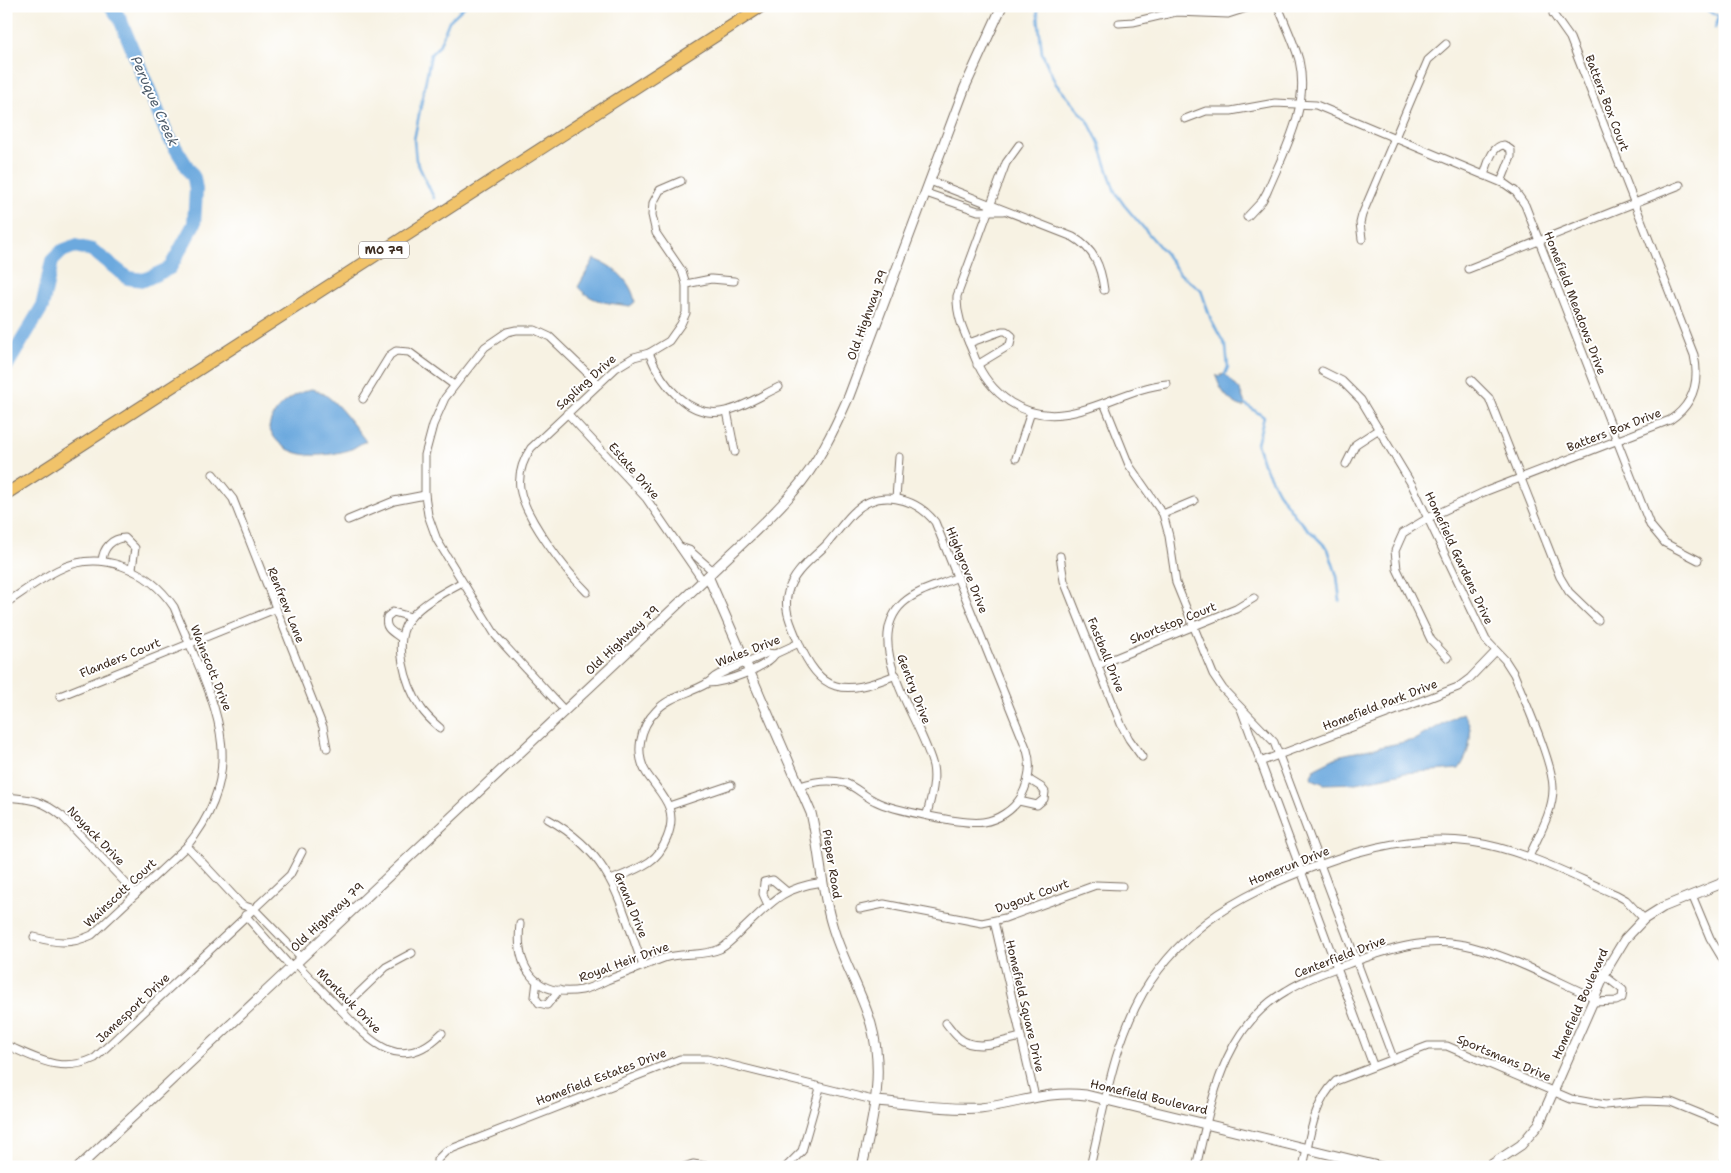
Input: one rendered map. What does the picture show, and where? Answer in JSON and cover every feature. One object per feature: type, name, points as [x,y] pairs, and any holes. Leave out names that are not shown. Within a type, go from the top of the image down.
[{"type":"main road","name":"MO 79","points":[[6,494],[762,6]]},
{"type":"street","name":"Old Highway 79","points":[[79,1167],[708,576],[794,491],[816,462],[834,430],[866,354],[965,87],[1002,6]]},
{"type":"street","points":[[1119,23],[1133,22],[1176,12],[1228,14],[1253,6]]},
{"type":"street","points":[[1247,217],[1262,201],[1267,192],[1296,123],[1301,103],[1301,76],[1298,59],[1278,6]]},
{"type":"street","name":"Batters Box Court","points":[[1553,14],[1570,38],[1634,202]]},
{"type":"street","points":[[1362,239],[1360,223],[1362,215],[1394,137],[1428,60],[1446,44]]},
{"type":"street","name":"Homefield Meadows Drive","points":[[1185,118],[1206,111],[1231,111],[1275,103],[1316,105],[1501,182],[1515,191],[1525,205],[1643,510],[1656,534],[1665,543],[1698,560]]},
{"type":"street","points":[[1019,145],[1006,163],[958,296],[959,320],[977,365],[998,393],[1016,406],[1031,412],[1062,415],[1075,413],[1140,388],[1167,384]]},
{"type":"street","points":[[1484,175],[1494,150],[1504,145],[1510,150],[1511,157],[1501,182]]},
{"type":"street","name":"Sapling Drive","points":[[587,592],[564,566],[529,510],[520,489],[521,471],[526,455],[599,384],[623,363],[649,353],[669,341],[681,324],[686,312],[686,284],[682,271],[656,233],[652,215],[653,203],[660,190],[681,180]]},
{"type":"street","points":[[930,181],[991,204],[1003,211],[1063,232],[1085,244],[1099,265],[1104,290]]},
{"type":"street","points":[[1468,269],[1634,202],[1680,186]]},
{"type":"street","points":[[926,193],[978,212],[1003,211]]},
{"type":"street","name":"Batters Box Drive","points":[[1448,658],[1427,634],[1397,569],[1394,559],[1398,540],[1403,533],[1428,518],[1520,478],[1616,441],[1679,414],[1691,399],[1698,380],[1694,355],[1634,202]]},
{"type":"street","points":[[686,284],[711,279],[734,281]]},
{"type":"street","points":[[565,711],[504,647],[437,540],[428,515],[424,470],[429,437],[439,410],[454,386],[492,340],[507,332],[535,330],[550,337],[599,384]]},
{"type":"street","points":[[969,343],[1002,331],[1006,331],[1012,336],[1010,345],[977,365]]},
{"type":"street","points":[[363,399],[390,355],[396,351],[409,352],[454,386]]},
{"type":"street","points":[[649,353],[661,378],[685,403],[705,412],[727,411],[779,387]]},
{"type":"street","name":"Homefield Gardens Drive","points":[[1322,371],[1342,381],[1352,390],[1379,429],[1412,485],[1481,632],[1514,674],[1550,770],[1554,788],[1552,801],[1529,857]]},
{"type":"street","points":[[1471,380],[1489,398],[1560,577],[1569,592],[1598,620]]},
{"type":"street","points":[[1104,403],[1129,465],[1163,514],[1169,536],[1176,583],[1217,682],[1240,704],[1274,742],[1280,754],[1392,1058]]},
{"type":"street","points":[[727,411],[735,452]]},
{"type":"street","points":[[1016,458],[1031,412]]},
{"type":"street","name":"Estate Drive","points":[[567,414],[638,489],[662,525],[680,547],[683,555],[708,576]]},
{"type":"street","points":[[1346,464],[1356,444],[1379,429]]},
{"type":"street","points":[[896,498],[899,457]]},
{"type":"street","name":"Renfrew Lane","points":[[213,474],[233,500],[323,727],[327,748]]},
{"type":"street","points":[[348,520],[394,501],[425,495]]},
{"type":"street","name":"Highgrove Drive","points":[[896,675],[866,687],[847,688],[826,682],[811,668],[799,643],[786,606],[787,594],[793,579],[853,513],[866,503],[877,499],[896,498],[910,501],[922,508],[935,522],[1030,759],[1028,779],[1019,801]]},
{"type":"street","points":[[1163,514],[1194,501]]},
{"type":"street","points":[[102,561],[106,549],[111,542],[118,538],[125,538],[135,548],[132,569]]},
{"type":"street","name":"Estate Drive","points":[[680,547],[689,550],[708,576]]},
{"type":"street","name":"Fastball Drive","points":[[1060,556],[1064,580],[1098,666],[1129,740],[1142,757]]},
{"type":"street","name":"Wainscott Drive","points":[[6,603],[60,569],[87,562],[102,561],[132,569],[155,584],[166,595],[174,607],[215,706],[223,742],[223,759],[217,792],[199,832],[187,846]]},
{"type":"street","name":"Pieper Road","points":[[708,576],[811,814],[818,844],[823,882],[836,939],[871,1025],[877,1060],[877,1101],[862,1167]]},
{"type":"street","name":"Gentry Drive","points":[[927,814],[934,783],[932,763],[896,675],[886,644],[889,626],[901,604],[917,594],[958,577]]},
{"type":"street","points":[[440,728],[419,706],[402,660],[401,638],[411,617],[425,605],[462,582]]},
{"type":"street","name":"Shortstop Court","points":[[1098,666],[1236,609],[1254,598]]},
{"type":"street","name":"Flanders Court","points":[[60,696],[275,609]]},
{"type":"street","points":[[401,638],[390,631],[386,625],[387,617],[393,612],[411,617]]},
{"type":"street","name":"Wales Drive","points":[[611,880],[650,862],[658,854],[670,831],[669,806],[663,792],[642,764],[640,749],[642,734],[649,718],[657,709],[708,683],[716,676],[747,667],[767,654],[775,654],[799,643]]},
{"type":"street","name":"Homefield Park Drive","points":[[1260,762],[1458,687],[1470,678],[1496,651]]},
{"type":"street","points":[[1240,704],[1373,1065]]},
{"type":"street","points":[[800,786],[824,781],[845,784],[882,804],[964,822],[983,822],[1005,814],[1019,801],[1037,805],[1044,799],[1045,792],[1041,787],[1028,779]]},
{"type":"street","points":[[669,806],[731,785]]},
{"type":"street","name":"Noyack Drive","points":[[6,797],[40,800],[48,804],[62,816],[136,894]]},
{"type":"street","name":"Grand Drive","points":[[548,819],[589,848],[611,880],[643,966]]},
{"type":"street","name":"Homerun Drive","points":[[1090,1167],[1119,1053],[1133,1015],[1146,989],[1171,955],[1188,936],[1231,904],[1254,891],[1362,850],[1426,840],[1473,842],[1502,848],[1529,857],[1617,895],[1626,900],[1644,919]]},
{"type":"street","points":[[187,846],[242,905],[246,917],[296,962]]},
{"type":"street","name":"Wainscott Court","points":[[34,937],[54,943],[75,943],[92,935],[187,846]]},
{"type":"street","name":"Jamesport Drive","points":[[6,1045],[54,1065],[70,1066],[95,1058],[290,875],[302,852]]},
{"type":"street","points":[[768,905],[763,894],[764,882],[773,880],[786,892]]},
{"type":"street","name":"Royal Heir Drive","points":[[537,981],[547,987],[560,990],[584,990],[676,954],[701,954],[721,948],[768,905],[786,892],[823,882]]},
{"type":"street","name":"Homefield Boulevard","points":[[1488,1167],[1498,1165],[1532,1134],[1543,1117],[1617,950],[1644,919],[1663,907],[1725,882]]},
{"type":"street","name":"Dugout Court","points":[[860,909],[884,904],[982,923],[994,921],[1096,885],[1122,886]]},
{"type":"street","points":[[1692,895],[1710,938],[1725,963]]},
{"type":"street","points":[[242,905],[254,909],[296,962]]},
{"type":"street","name":"Homefield Square Drive","points":[[994,921],[1035,1097]]},
{"type":"street","points":[[520,924],[520,958],[532,977],[537,981],[535,997],[547,1005],[560,990]]},
{"type":"street","name":"Centerfield Drive","points":[[1196,1167],[1222,1068],[1228,1053],[1245,1027],[1267,1004],[1284,991],[1337,968],[1417,943],[1456,944],[1492,953],[1594,1000]]},
{"type":"street","points":[[341,1010],[386,967],[412,953]]},
{"type":"street","name":"Montauk Drive","points":[[296,962],[373,1042],[386,1050],[404,1053],[421,1050],[442,1033]]},
{"type":"street","points":[[1594,1000],[1616,1001],[1622,998],[1623,990],[1604,976]]},
{"type":"street","points":[[946,1023],[959,1039],[970,1044],[991,1044],[1021,1037]]},
{"type":"street","name":"Sportsmans Drive","points":[[1303,1167],[1318,1107],[1328,1088],[1346,1075],[1428,1046],[1447,1046],[1571,1099],[1605,1106],[1645,1101],[1671,1102],[1725,1124]]},
{"type":"street","name":"Homefield Estates Drive","points":[[437,1167],[437,1160],[446,1151],[680,1059],[707,1059],[877,1101]]},
{"type":"street","points":[[786,1167],[794,1164],[804,1145],[820,1088]]},
{"type":"street","name":"Homefield Boulevard","points":[[877,1101],[940,1107],[979,1108],[1035,1097],[1072,1093],[1107,1099],[1382,1167]]},
{"type":"street","points":[[1722,1167],[1725,1160]]},
{"type":"street","points":[[684,1167],[693,1164],[713,1167]]},
{"type":"water","points":[[594,259],[608,265],[626,281],[635,302],[630,306],[608,303],[589,296],[578,287]]},
{"type":"water","points":[[1225,374],[1240,390],[1245,404],[1243,407],[1229,399],[1220,386],[1216,376]]},
{"type":"water","points":[[311,389],[319,391],[334,402],[366,441],[349,450],[327,455],[315,455],[293,452],[275,439],[269,428],[274,414],[291,398]]},
{"type":"water","points":[[1462,713],[1467,718],[1469,725],[1470,741],[1466,756],[1459,769],[1403,773],[1356,783],[1324,784],[1312,779],[1311,776],[1315,768],[1341,755],[1414,740]]},
{"type":"waterway","name":"Peruque Creek","points":[[6,367],[42,307],[52,261],[62,251],[75,246],[92,250],[128,278],[144,280],[170,268],[194,224],[196,190],[194,178],[167,134],[120,19],[111,6]]},
{"type":"waterway","points":[[434,198],[416,160],[414,140],[431,54],[439,46],[449,21],[465,6]]},
{"type":"waterway","points":[[1037,6],[1042,53],[1056,84],[1088,121],[1099,143],[1115,192],[1124,205],[1165,253],[1179,273],[1201,290],[1211,320],[1226,347],[1228,367],[1225,374]]},
{"type":"waterway","points":[[1699,6],[1719,16],[1715,28]]},
{"type":"waterway","points":[[1245,404],[1264,417],[1257,444],[1263,463],[1278,492],[1297,518],[1328,549],[1337,576],[1340,601]]}]
